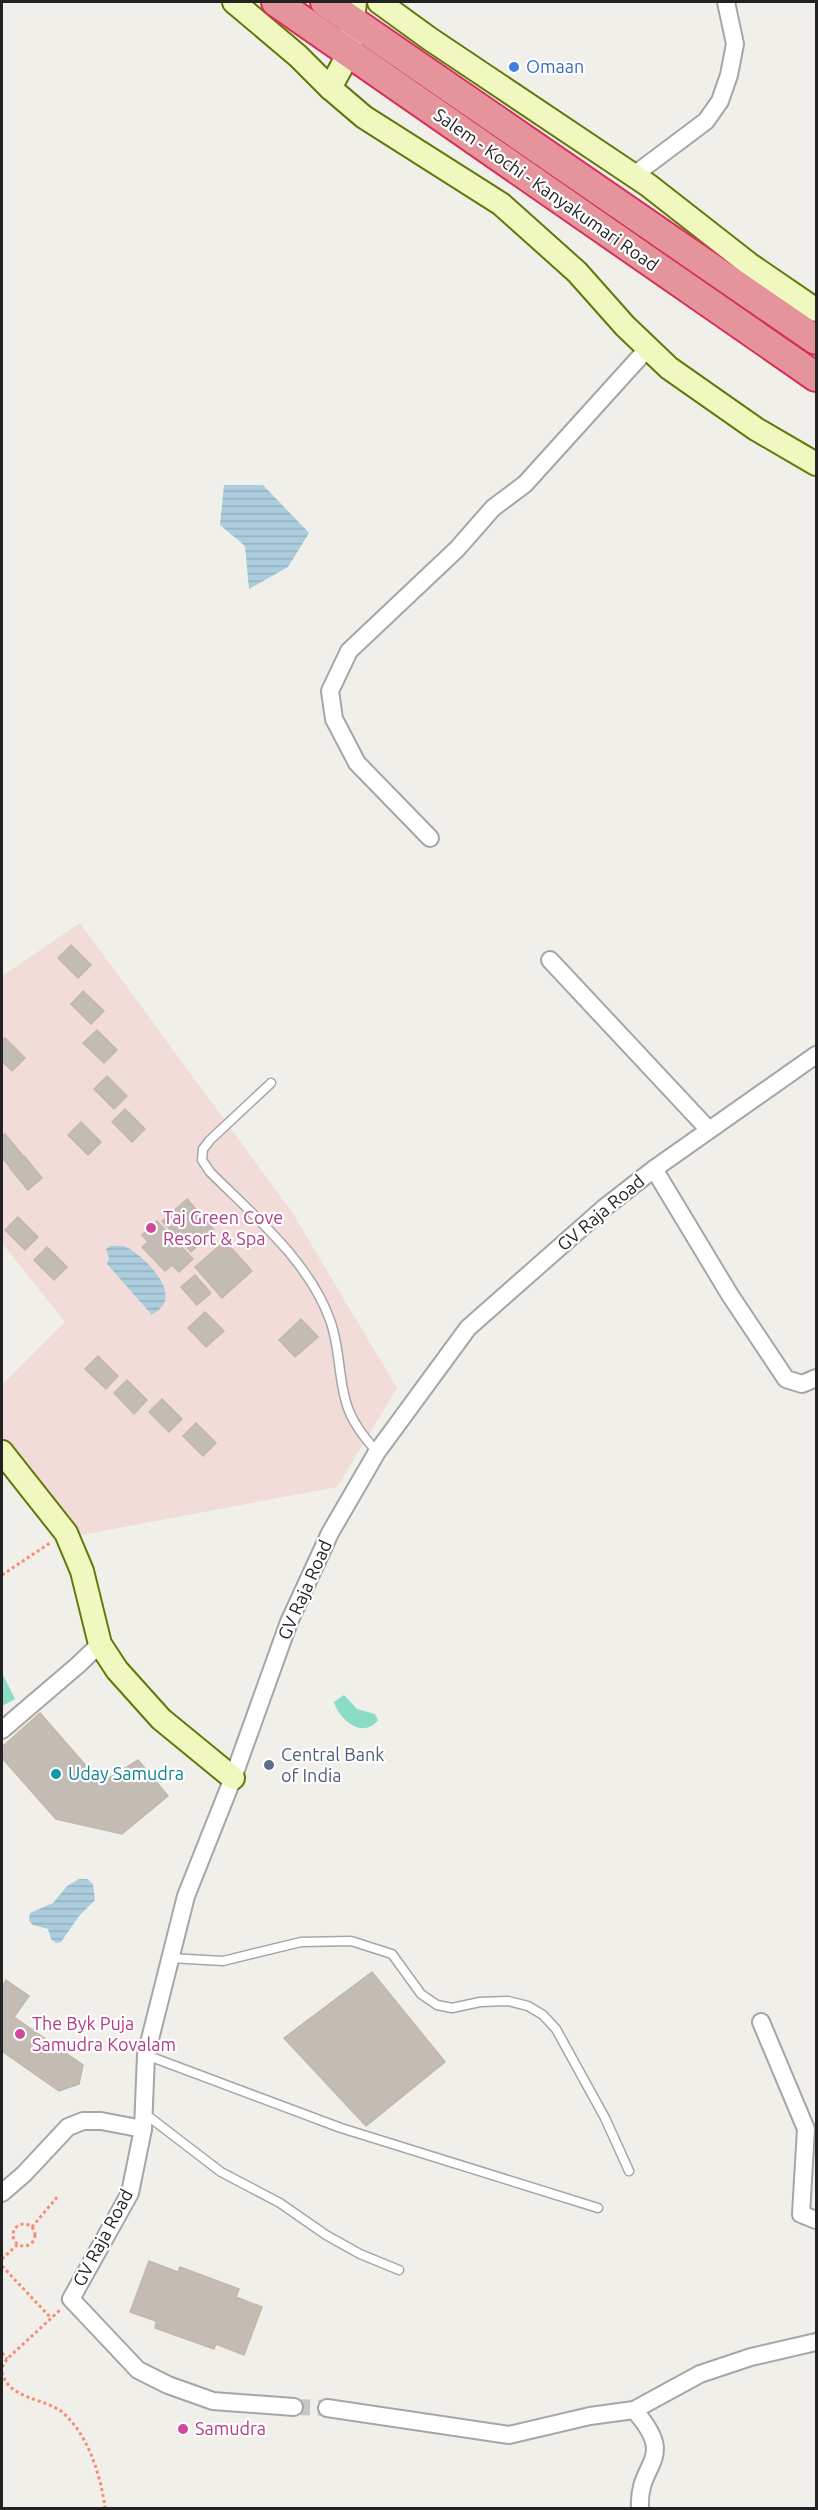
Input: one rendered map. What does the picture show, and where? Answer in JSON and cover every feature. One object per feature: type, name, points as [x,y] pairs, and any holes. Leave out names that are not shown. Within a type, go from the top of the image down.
[{"type":"highway","name":"Salem - Kochi - Kanyakumari Road","points":[[276,2],[816,377]]},
{"type":"highway","name":"Salem - Kochi - Kanyakumari Road","points":[[326,2],[354,11],[816,340]]},
{"type":"street","points":[[234,2],[298,56],[364,117],[501,204],[576,272],[669,368],[756,429],[816,464]]},
{"type":"street","points":[[380,2],[430,39],[633,175],[748,264],[816,309]]},
{"type":"street","points":[[633,175],[706,121],[720,101],[729,75],[735,44],[726,2]]},
{"type":"street","points":[[330,88],[349,53],[354,11]]},
{"type":"street","points":[[430,838],[357,763],[334,719],[330,691],[349,651],[457,549],[493,508],[525,484],[648,348]]},
{"type":"street","points":[[550,960],[709,1130]]},
{"type":"street","name":"GV Raja Road","points":[[71,2299],[130,2193],[143,2120],[146,2055],[186,1896],[233,1778],[289,1622],[330,1533],[377,1452],[468,1328],[604,1209],[654,1169],[816,1055]]},
{"type":"street","points":[[654,1169],[730,1295],[786,1379],[802,1384],[816,1378]]},
{"type":"street","points":[[2,1452],[66,1533],[82,1571],[100,1644],[117,1670],[161,1719],[233,1778]]},
{"type":"street","points":[[2,1730],[100,1644]]},
{"type":"street","points":[[761,2022],[806,2129],[801,2214],[816,2220]]},
{"type":"street","points":[[2,2193],[24,2174],[68,2127],[82,2121],[143,2120]]},
{"type":"street","points":[[71,2299],[138,2370],[168,2385],[213,2402],[294,2407]]},
{"type":"street","points":[[327,2408],[501,2436],[590,2415],[634,2410],[700,2374],[751,2357],[816,2342]]},
{"type":"street","points":[[634,2410],[652,2433],[656,2451],[639,2495],[640,2508]]},
{"type":"lane","points":[[271,1083],[210,1140],[203,1149],[202,1160],[210,1172],[282,1242],[300,1265],[330,1320],[346,1402],[361,1434],[377,1452]]},
{"type":"lane","points":[[170,1958],[223,1961],[301,1942],[351,1941],[392,1954],[421,1994],[437,2005],[452,2008],[480,2002],[508,2001],[528,2006],[543,2015],[556,2029],[605,2118],[629,2171]]},
{"type":"lane","points":[[146,2055],[341,2128],[598,2208]]},
{"type":"lane","points":[[143,2120],[221,2172],[280,2203],[326,2235],[360,2254],[399,2270]]},
{"type":"path","points":[[2,1575],[66,1533]]},
{"type":"path","points":[[33,2227],[58,2196]]},
{"type":"path","points":[[22,2224],[33,2227],[36,2234],[32,2243],[25,2246],[18,2244],[13,2235],[16,2228],[22,2224]]},
{"type":"path","points":[[2,2259],[18,2244]]},
{"type":"path","points":[[2,2266],[51,2318]]},
{"type":"path","points":[[2,2367],[7,2359],[71,2299]]},
{"type":"path","points":[[2,2353],[7,2359]]},
{"type":"path","points":[[2,2372],[2,2376],[18,2393],[59,2410],[69,2420],[95,2460],[105,2508]]},
{"type":"shaded area","name":"Taj Green Cove Resort & Spa","points":[[80,923],[292,1212],[397,1388],[337,1487],[81,1535],[2,1439],[2,1385],[65,1322],[2,1243],[2,976]]},
{"type":"green space","points":[[2,1673],[15,1699],[2,1706]]},
{"type":"green space","points":[[344,1695],[357,1709],[375,1714],[378,1720],[372,1726],[365,1728],[352,1725],[341,1715],[334,1702]]},
{"type":"water","points":[[224,485],[263,485],[309,533],[288,567],[249,589],[245,546],[220,525]]},
{"type":"water","points":[[110,1246],[124,1246],[134,1252],[149,1265],[161,1281],[166,1298],[162,1306],[152,1315],[107,1264],[109,1258],[106,1249]]},
{"type":"water","points":[[79,1879],[87,1879],[93,1884],[95,1900],[79,1916],[61,1942],[56,1943],[51,1939],[48,1929],[33,1925],[29,1921],[30,1913],[53,1903],[67,1886]]},
{"type":"building","points":[[71,945],[91,965],[78,978],[58,958]]},
{"type":"building","points":[[83,991],[104,1011],[91,1024],[71,1004]]},
{"type":"building","points":[[97,1030],[117,1050],[104,1063],[83,1043]]},
{"type":"building","points":[[5,1038],[25,1058],[12,1071],[2,1061],[2,1042]]},
{"type":"building","points":[[107,1076],[127,1096],[114,1109],[94,1089]]},
{"type":"building","points":[[125,1109],[145,1129],[132,1142],[112,1122]]},
{"type":"building","points":[[81,1122],[101,1142],[88,1155],[68,1135]]},
{"type":"building","points":[[5,1134],[23,1156],[10,1167],[2,1158],[2,1137]]},
{"type":"building","points":[[24,1156],[42,1178],[28,1190],[10,1168]]},
{"type":"building","points":[[187,1199],[214,1230],[191,1252],[162,1221]]},
{"type":"building","points":[[18,1217],[38,1237],[25,1250],[5,1230]]},
{"type":"building","points":[[157,1221],[193,1259],[179,1272],[172,1265],[165,1271],[142,1247],[148,1242],[142,1235]]},
{"type":"building","points":[[225,1241],[252,1271],[222,1298],[195,1267]]},
{"type":"building","points":[[47,1247],[67,1267],[54,1280],[34,1260]]},
{"type":"building","points":[[195,1275],[211,1293],[197,1305],[181,1287]]},
{"type":"building","points":[[205,1312],[224,1331],[206,1347],[188,1328]]},
{"type":"building","points":[[301,1319],[318,1337],[295,1357],[279,1340]]},
{"type":"building","points":[[98,1356],[118,1376],[106,1389],[85,1369]]},
{"type":"building","points":[[127,1380],[147,1400],[134,1414],[114,1393]]},
{"type":"building","points":[[162,1399],[182,1419],[169,1432],[149,1412]]},
{"type":"building","points":[[196,1423],[216,1443],[203,1456],[183,1436]]},
{"type":"building","name":"Uday Samudra","points":[[40,1713],[88,1768],[106,1780],[138,1760],[168,1796],[122,1834],[56,1819],[2,1758],[2,1747]]},
{"type":"building","points":[[372,1972],[445,2062],[366,2126],[284,2038]]},
{"type":"building","name":"The Byk Puja Samudra Kovalam","points":[[6,1980],[29,1996],[14,2017],[83,2065],[79,2084],[59,2091],[2,2051],[2,1987]]},
{"type":"building","points":[[149,2261],[178,2272],[180,2267],[239,2289],[236,2297],[262,2307],[244,2355],[216,2344],[214,2349],[155,2328],[156,2321],[130,2312]]},
{"type":"tunnel","points":[[294,2407],[327,2408]]},
{"type":"place","name":"Omaan","points":[[514,67]]},
{"type":"place","name":"Taj Green Cove Resort & Spa","points":[[151,1228]]},
{"type":"place","name":"Central Bank of India","points":[[269,1765]]},
{"type":"place","name":"Uday Samudra","points":[[56,1774]]},
{"type":"place","name":"The Byk Puja Samudra Kovalam","points":[[20,2034]]},
{"type":"place","name":"Samudra","points":[[183,2429]]}]
